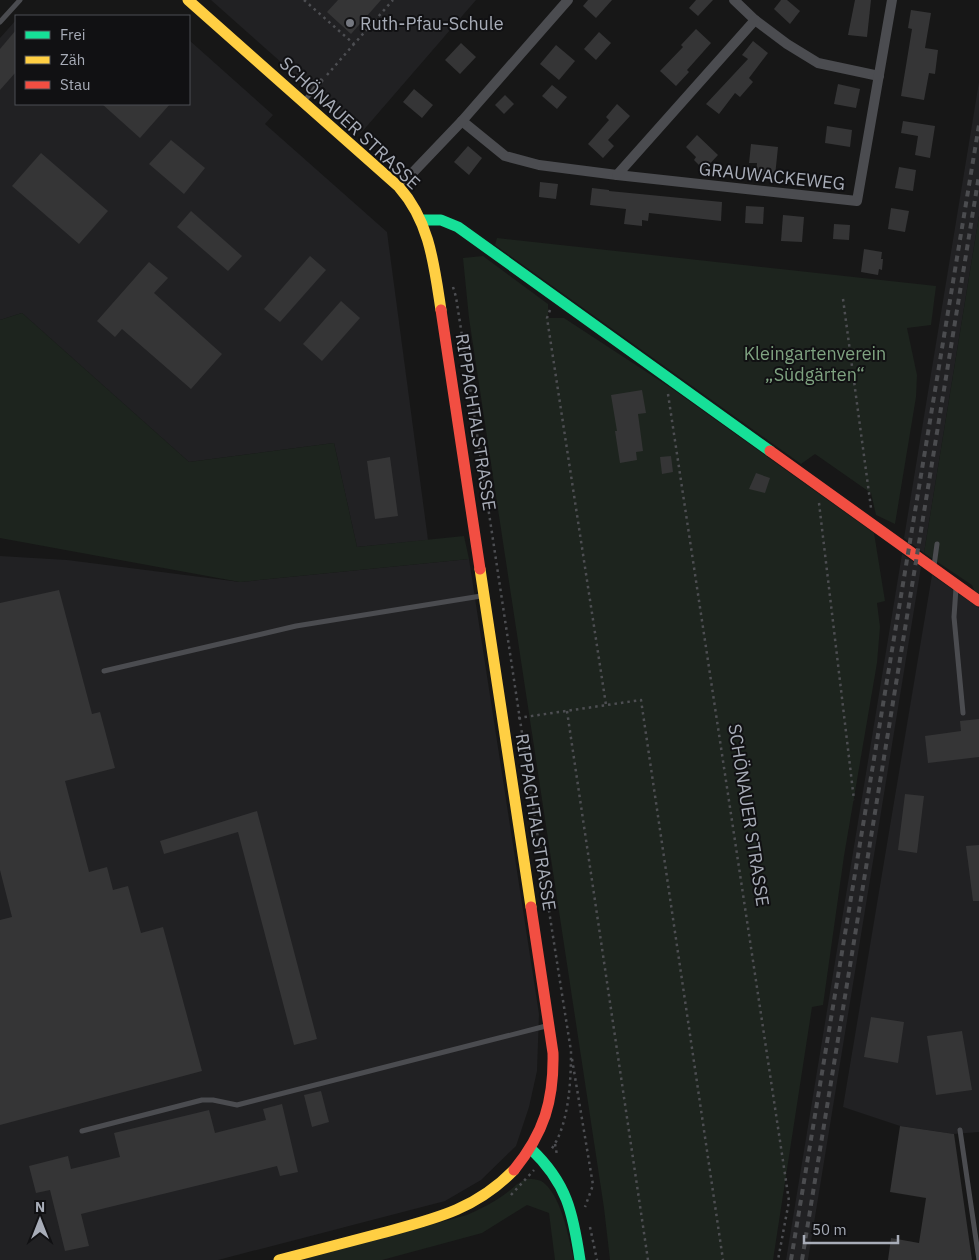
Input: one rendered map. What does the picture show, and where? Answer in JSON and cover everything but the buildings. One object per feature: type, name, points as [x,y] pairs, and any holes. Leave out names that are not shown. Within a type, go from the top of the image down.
[{"type":"main road","name":"SCHÖNAUER STRASSE","points":[[188,0],[399,187],[409,197],[422,220]]},
{"type":"main road","points":[[422,220],[441,220],[458,227],[979,601]]},
{"type":"main road","name":"RIPPACHTALSTRASSE","points":[[279,1260],[428,1220],[466,1206],[490,1192],[512,1174],[532,1149],[544,1123],[553,1080],[553,1053],[434,264],[422,220]]},
{"type":"main road","points":[[532,1149],[543,1159],[557,1177],[568,1200],[575,1223],[580,1260]]},
{"type":"street","points":[[399,187],[462,121],[568,0]]},
{"type":"street","points":[[734,0],[755,20],[787,44],[818,63],[879,76]]},
{"type":"street","name":"GRAUWACKEWEG","points":[[462,121],[505,156],[539,165],[857,201],[892,0]]},
{"type":"street","points":[[617,175],[755,20]]},
{"type":"lane","points":[[0,22],[20,0]]},
{"type":"lane","points":[[303,102],[321,82]]},
{"type":"lane","points":[[934,569],[937,544]]},
{"type":"lane","points":[[956,585],[954,617],[963,713]]},
{"type":"lane","points":[[104,671],[296,626],[484,595]]},
{"type":"lane","points":[[82,1131],[202,1100],[237,1105],[549,1026]]},
{"type":"lane","points":[[960,1130],[979,1260]]},
{"type":"path","points":[[304,0],[354,44]]},
{"type":"path","points":[[321,82],[393,0]]},
{"type":"path","points":[[452,284],[456,297],[518,718],[570,1051],[593,1185],[585,1207],[586,1213]]},
{"type":"path","points":[[555,297],[547,318],[606,705]]},
{"type":"path","points":[[843,299],[874,526]]},
{"type":"path","name":"SCHÖNAUER STRASSE","points":[[666,376],[789,1201],[778,1260]]},
{"type":"path","points":[[816,484],[854,800]]},
{"type":"path","points":[[518,718],[641,700],[723,1260]]},
{"type":"path","points":[[567,711],[648,1260]]},
{"type":"path","points":[[509,1196],[522,1185],[555,1144],[564,1119],[571,1080],[570,1051]]},
{"type":"path","points":[[588,1220],[597,1260]]},
{"type":"shaded area","points":[[211,0],[476,0],[361,133]]},
{"type":"shaded area","points":[[15,21],[15,105],[190,105],[190,41],[273,115],[265,124],[387,232],[428,540],[357,547],[334,443],[189,462],[22,313],[0,320],[0,38]]},
{"type":"shaded area","points":[[979,82],[979,216],[924,553],[904,538]]},
{"type":"shaded area","points":[[902,554],[921,567],[808,1260],[786,1260]]},
{"type":"shaded area","points":[[0,556],[67,560],[240,582],[469,559],[539,1014],[537,1071],[529,1107],[516,1146],[481,1180],[445,1201],[218,1260],[0,1260]]},
{"type":"shaded area","points":[[932,575],[979,608],[979,1132],[954,1134],[900,1126],[843,1107]]},
{"type":"green space","points":[[979,216],[979,602],[972,585],[924,553]]},
{"type":"green space","name":"Kleingartenverein „Südgärten“","points":[[497,238],[936,286],[931,325],[907,328],[917,375],[916,397],[895,524],[876,515],[871,493],[815,454],[801,464],[495,245]]},
{"type":"green space","points":[[483,256],[548,304],[548,318],[564,318],[671,388],[874,533],[885,601],[877,603],[880,627],[877,663],[844,856],[823,1005],[812,1007],[773,1260],[610,1260],[604,1208],[469,318],[463,258]]},
{"type":"green space","points":[[22,313],[189,462],[334,443],[357,547],[464,536],[469,559],[240,582],[0,538],[0,320]]},
{"type":"green space","points":[[527,1179],[543,1182],[556,1199],[564,1220],[574,1260],[555,1260],[549,1213],[527,1205],[482,1233],[382,1260],[301,1260],[467,1215],[496,1200]]},
{"type":"railway","points":[[791,1260],[979,125]]},
{"type":"railway","points":[[802,1260],[979,175]]},
{"type":"traffic: fast","points":[[422,220],[441,220],[458,227],[770,451]]},
{"type":"traffic: fast","points":[[531,1149],[553,1174],[566,1200],[571,1213],[580,1260]]},
{"type":"traffic: slow","points":[[188,0],[399,187],[418,215],[424,229],[433,261],[441,310]]},
{"type":"traffic: slow","points":[[480,569],[531,907]]},
{"type":"traffic: slow","points":[[279,1260],[419,1223],[453,1211],[484,1195],[514,1170]]},
{"type":"traffic: jam","points":[[441,310],[480,569]]},
{"type":"traffic: jam","points":[[770,451],[979,601]]},
{"type":"traffic: jam","points":[[514,1170],[533,1143],[540,1129],[552,1086],[553,1053],[531,907]]},
{"type":"place","name":"Ruth-Pfau-Schule","points":[[350,23]]}]
